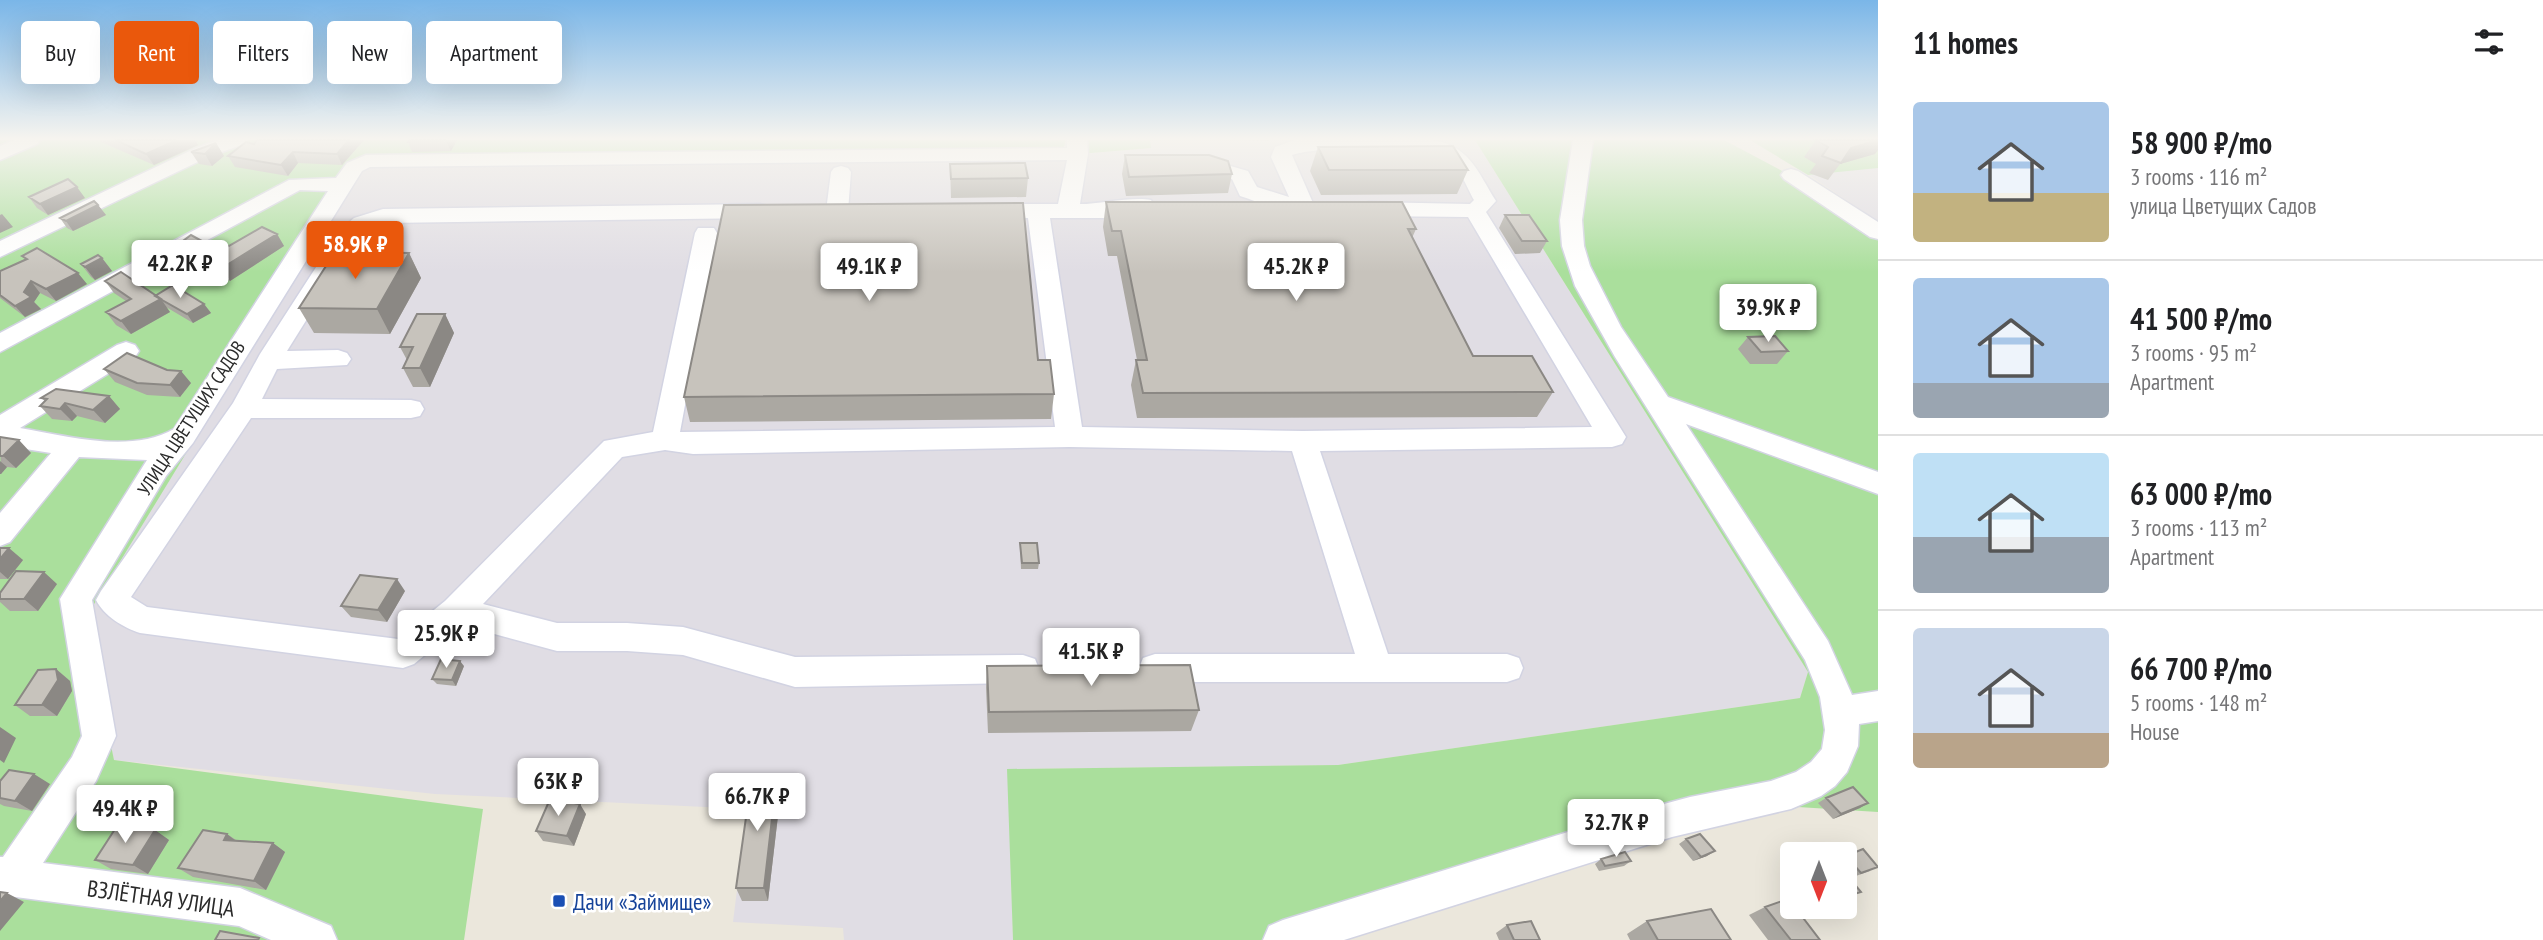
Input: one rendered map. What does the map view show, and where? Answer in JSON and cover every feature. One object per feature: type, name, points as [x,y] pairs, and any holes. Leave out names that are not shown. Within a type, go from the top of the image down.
[{"type":"street","points":[[0,250],[137,184]]},
{"type":"street","points":[[0,344],[296,184],[343,185]]},
{"type":"street","points":[[837,211],[840,184]]},
{"type":"street","points":[[1068,209],[1072,184]]},
{"type":"street","points":[[1245,184],[1248,191],[1305,210],[1432,208],[1475,211],[1485,201],[1475,184]]},
{"type":"street","points":[[1293,184],[1305,210]]},
{"type":"street","points":[[1283,940],[1676,817],[1748,804],[1793,790],[1823,774],[1837,755],[1842,736],[1841,712],[1832,682],[1817,651],[1609,324],[1579,267],[1572,244],[1577,184]]},
{"type":"street","points":[[1805,184],[1878,232]]},
{"type":"street","name":"УЛИЦА ЦВЕТУЩИХ САДОВ","points":[[6,877],[84,769],[99,736],[76,599],[156,469],[183,436],[343,185]]},
{"type":"street","points":[[741,211],[746,186]]},
{"type":"street","points":[[1227,202],[1277,200]]},
{"type":"street","points":[[958,211],[1104,211],[1166,204]]},
{"type":"street","points":[[782,211],[383,216],[362,223],[348,236],[269,360],[244,408],[112,600],[140,620],[403,654],[456,610],[531,537],[614,448],[665,440],[693,444],[1070,437],[1303,441],[1612,438],[1475,211]]},
{"type":"street","points":[[810,211],[864,211]]},
{"type":"street","points":[[1038,211],[1070,437]]},
{"type":"street","points":[[665,440],[706,233]]},
{"type":"street","points":[[126,351],[13,418],[0,434],[74,446],[152,449],[165,447],[183,436]]},
{"type":"street","points":[[269,360],[338,359]]},
{"type":"street","points":[[1659,404],[1878,483]]},
{"type":"street","points":[[244,408],[411,409]]},
{"type":"street","points":[[1303,441],[1376,668]]},
{"type":"street","points":[[0,534],[74,446]]},
{"type":"street","points":[[456,610],[557,637],[627,637],[683,641],[795,672],[1051,669]]},
{"type":"street","points":[[1130,668],[1507,668]]},
{"type":"street","points":[[1841,712],[1878,706]]},
{"type":"street","name":"ВЗЛЁТНАЯ УЛИЦА","points":[[6,877],[240,907],[317,940]]},
{"type":"shaded area","points":[[351,184],[1502,184],[1808,672],[1800,698],[1338,765],[1008,769],[1013,940],[844,940],[843,928],[733,922],[747,809],[435,794],[114,760],[85,619]]},
{"type":"shaded area","points":[[1822,184],[1878,184],[1878,221]]},
{"type":"green space","points":[[0,184],[351,184],[85,619],[114,760],[483,809],[464,940],[0,940]]},
{"type":"green space","points":[[1502,184],[1806,184],[1878,222],[1878,812],[1748,804],[1283,940],[1013,940],[1007,769],[1338,765],[1800,698],[1808,672]]},
{"type":"building","points":[[57,184],[73,184],[77,187],[40,204],[29,197]]},
{"type":"building","points":[[94,201],[98,205],[66,221],[60,218]]},
{"type":"building","points":[[1106,202],[1402,202],[1416,229],[1408,229],[1473,356],[1532,356],[1553,392],[1143,393],[1136,360],[1147,360],[1121,231],[1112,231]]},
{"type":"building","points":[[1023,203],[1038,360],[1050,360],[1054,394],[684,397],[724,205]]},
{"type":"building","points":[[1505,215],[1529,215],[1547,241],[1522,241]]},
{"type":"building","points":[[262,227],[277,234],[222,268],[179,244],[191,235],[220,251]]},
{"type":"building","points":[[37,248],[78,273],[46,289],[31,281],[24,292],[31,297],[15,306],[0,295],[0,271],[27,259],[22,256]]},
{"type":"building","points":[[335,252],[409,253],[377,309],[299,308]]},
{"type":"building","points":[[98,255],[102,258],[85,267],[81,264]]},
{"type":"building","points":[[121,272],[161,299],[121,321],[106,312],[131,299],[105,281]]},
{"type":"building","points":[[173,285],[204,304],[187,314],[155,296]]},
{"type":"building","points":[[417,314],[445,314],[420,368],[403,368],[413,347],[400,347]]},
{"type":"building","points":[[1775,336],[1788,351],[1761,352],[1748,337]]},
{"type":"building","points":[[127,353],[167,370],[181,371],[170,385],[137,383],[104,369]]},
{"type":"building","points":[[56,389],[109,396],[93,410],[65,403],[60,409],[40,406],[47,399],[41,398]]},
{"type":"building","points":[[0,437],[19,440],[3,456],[0,456]]},
{"type":"building","points":[[1020,543],[1037,543],[1039,563],[1022,563]]},
{"type":"building","points":[[0,548],[9,548],[0,559]]},
{"type":"building","points":[[16,571],[44,572],[24,599],[0,599],[0,593]]},
{"type":"building","points":[[360,575],[397,579],[378,610],[341,606]]},
{"type":"building","points":[[441,659],[460,661],[452,680],[432,679]]},
{"type":"building","points":[[1190,665],[1199,710],[989,712],[987,666]]},
{"type":"building","points":[[56,669],[58,680],[42,705],[15,705],[38,670]]},
{"type":"building","points":[[9,770],[34,774],[15,801],[0,798],[0,781]]},
{"type":"building","points":[[752,775],[777,775],[764,888],[736,888]]},
{"type":"building","points":[[1853,787],[1868,803],[1841,814],[1826,798]]},
{"type":"building","points":[[550,799],[580,804],[567,836],[536,831]]},
{"type":"building","points":[[117,826],[155,830],[133,865],[95,860]]},
{"type":"building","points":[[203,830],[227,834],[224,840],[273,843],[254,881],[178,868]]},
{"type":"building","points":[[1700,834],[1715,851],[1701,857],[1686,839]]},
{"type":"building","points":[[1863,849],[1878,867],[1861,873],[1857,868],[1857,851]]},
{"type":"building","points":[[1625,852],[1631,861],[1605,866],[1601,859]]},
{"type":"building","points":[[0,892],[7,893],[0,901]]},
{"type":"building","points":[[1780,902],[1780,919],[1804,919],[1820,940],[1791,940],[1765,907]]},
{"type":"building","points":[[1711,909],[1731,940],[1658,940],[1647,921]]},
{"type":"building","points":[[1531,921],[1540,940],[1514,940],[1507,925]]},
{"type":"building","points":[[220,931],[259,938],[215,940]]},
{"type":"place","name":"Дачи «Займище»","points":[[559,901]]}]
